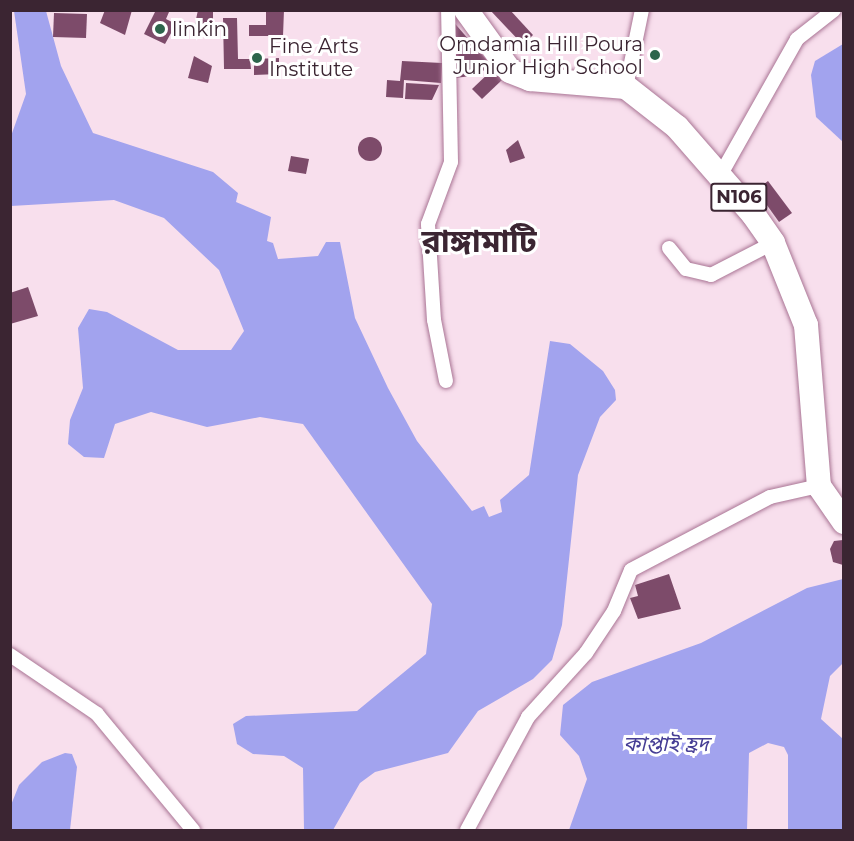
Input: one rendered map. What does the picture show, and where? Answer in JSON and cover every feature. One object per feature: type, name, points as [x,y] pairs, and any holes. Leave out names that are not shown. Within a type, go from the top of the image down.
[{"type":"highway","points":[[466,10],[510,71],[530,79],[626,87]]},
{"type":"highway","name":"N106","points":[[626,87],[676,127],[721,174],[773,243],[806,325],[819,486],[843,522]]},
{"type":"street","points":[[446,381],[434,320],[428,224],[451,162],[448,10]]},
{"type":"street","points":[[626,87],[642,10]]},
{"type":"street","points":[[721,174],[797,39],[834,10]]},
{"type":"street","points":[[669,248],[686,269],[711,275],[773,243]]},
{"type":"street","points":[[467,831],[528,717],[586,653],[614,611],[631,570],[771,497],[819,486]]},
{"type":"street","points":[[10,655],[97,714],[193,831]]},
{"type":"water","points":[[14,11],[46,11],[61,66],[93,133],[213,172],[238,193],[236,202],[271,217],[267,241],[273,243],[278,259],[318,256],[326,242],[340,242],[355,318],[388,388],[417,441],[472,511],[484,506],[489,517],[502,512],[500,500],[529,475],[550,341],[570,344],[603,371],[615,390],[616,400],[600,417],[578,475],[562,625],[552,660],[533,679],[478,711],[448,753],[375,772],[360,783],[333,830],[304,830],[303,768],[284,756],[253,754],[237,744],[233,724],[246,716],[357,711],[426,654],[432,604],[303,424],[260,417],[207,427],[151,412],[115,424],[104,458],[84,457],[68,444],[70,420],[83,388],[78,328],[89,309],[107,312],[178,350],[231,350],[244,331],[219,270],[164,218],[114,200],[11,206],[11,136],[26,94]]},
{"type":"water","points":[[843,44],[843,142],[816,117],[811,75],[815,61]]},
{"type":"water","name":"কাপ্তাই হ্রদ","points":[[843,579],[843,663],[830,676],[821,719],[843,739],[843,830],[788,830],[788,755],[784,747],[768,743],[749,753],[747,830],[569,830],[587,779],[579,756],[560,735],[563,705],[592,682],[701,643],[807,588]]},
{"type":"water","points":[[65,753],[72,754],[77,767],[70,830],[11,830],[11,805],[19,785],[42,762]]},
{"type":"building","points":[[105,10],[132,10],[125,35],[100,23]]},
{"type":"building","name":"linkin","points":[[156,10],[169,12],[166,19],[176,24],[165,44],[144,34]]},
{"type":"building","points":[[198,10],[213,10],[213,34],[193,33]]},
{"type":"building","points":[[266,10],[284,10],[283,36],[249,36],[249,25],[266,25]]},
{"type":"building","points":[[490,10],[510,10],[533,35],[523,45]]},
{"type":"building","points":[[54,13],[87,14],[86,38],[53,37]]},
{"type":"building","points":[[223,18],[237,18],[238,59],[250,59],[251,69],[224,69]]},
{"type":"building","points":[[450,18],[492,66],[487,72],[475,67],[471,76],[447,79]]},
{"type":"building","points":[[194,56],[212,66],[208,83],[188,78]]},
{"type":"building","points":[[279,58],[279,74],[254,75],[254,59]]},
{"type":"building","points":[[402,61],[442,63],[441,83],[404,80],[403,98],[386,97],[387,80],[400,81]]},
{"type":"building","points":[[493,69],[503,79],[482,99],[472,89]]},
{"type":"building","points":[[406,83],[439,85],[432,100],[405,99]]},
{"type":"building","points":[[370,137],[379,140],[382,149],[379,158],[370,161],[361,158],[358,149],[361,140]]},
{"type":"building","points":[[518,140],[525,158],[510,163],[506,150]]},
{"type":"building","points":[[291,156],[309,159],[306,174],[288,171]]},
{"type":"building","points":[[768,181],[792,213],[779,222],[756,190]]},
{"type":"building","points":[[28,287],[38,316],[10,324],[10,293]]},
{"type":"building","points":[[843,540],[843,565],[833,562],[830,549],[834,541]]},
{"type":"building","points":[[669,574],[681,609],[638,619],[630,598],[638,596],[635,585]]},
{"type":"place","name":"linkin","points":[[160,29]]},
{"type":"place","name":"Omdamia Hill Poura Junior High School","points":[[655,55]]},
{"type":"place","name":"Fine Arts Institute","points":[[257,58]]},
{"type":"district","name":"রাঙ্গামাটি","points":[[479,241]]}]
